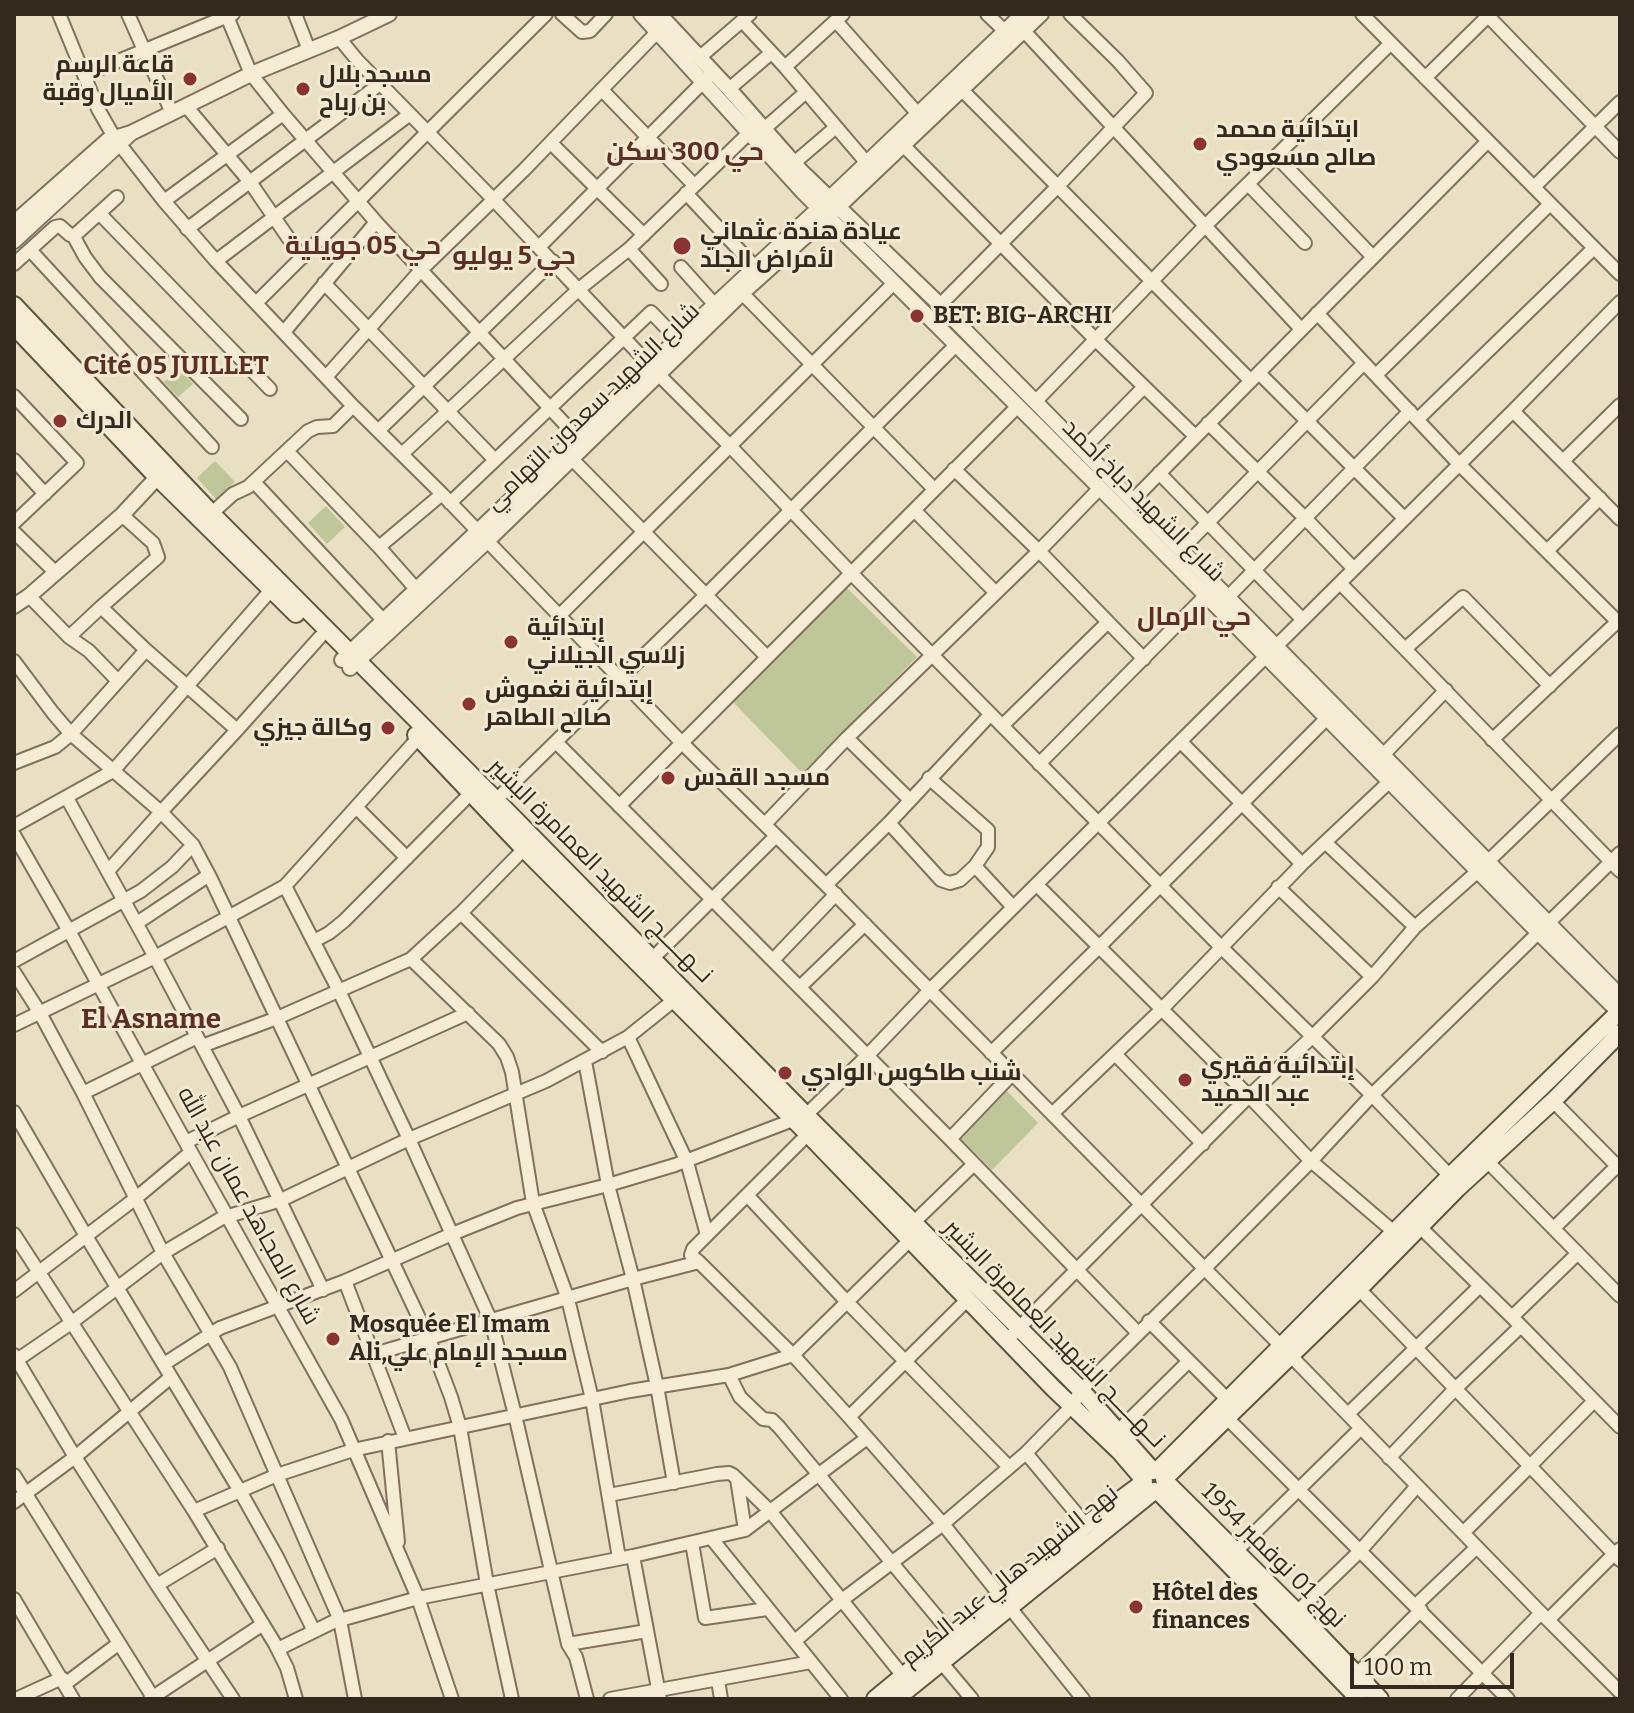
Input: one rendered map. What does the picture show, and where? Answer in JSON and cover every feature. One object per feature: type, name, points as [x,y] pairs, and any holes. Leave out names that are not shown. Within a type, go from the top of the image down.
[{"type":"main road","name":"نــهـــــج الشهيد العمامرة البشير","points":[[14,305],[271,590],[350,661],[909,1231]]},
{"type":"main road","name":"نــهـــــج الشهيد العمامرة البشير","points":[[14,326],[162,472],[212,513],[471,793],[492,804],[524,849],[648,963]]},
{"type":"main road","points":[[875,1699],[952,1635],[1004,1602],[1086,1525],[1155,1481],[1227,1418],[1394,1232],[1620,1012]]},
{"type":"main road","points":[[1155,1481],[1227,1399],[1359,1289],[1458,1188],[1618,1040]]},
{"type":"main road","name":"نــهـــــج الشهيد العمامرة البشير","points":[[800,1117],[808,1134],[1013,1334],[1081,1390],[1118,1431],[1155,1481]]},
{"type":"main road","points":[[909,1231],[968,1299],[1013,1334],[1072,1406],[1155,1481]]},
{"type":"main road","name":"نهج 01 نوفمبر 1954","points":[[1155,1481],[1236,1551],[1297,1612],[1354,1697]]},
{"type":"main road","name":"نهج 01 نوفمبر 1954","points":[[1155,1481],[1330,1658],[1356,1675],[1380,1699]]},
{"type":"main road","name":"نهج الشهيد هالي عبد الكريم","points":[[896,1699],[941,1662],[1004,1602],[1155,1481]]},
{"type":"street","points":[[128,14],[145,51],[179,109],[228,155],[302,258]]},
{"type":"street","points":[[295,14],[309,50]]},
{"type":"street","points":[[14,241],[116,141],[251,74],[389,14]]},
{"type":"street","points":[[256,303],[546,14]]},
{"type":"street","points":[[562,14],[582,32],[590,31],[606,14]]},
{"type":"street","name":"شارع الشهيد دباخ أحمد","points":[[641,14],[662,23],[700,57],[709,76],[729,89],[794,163],[940,305],[1181,550],[1211,590],[1228,597],[1327,718],[1389,782],[1483,866]]},
{"type":"street","points":[[987,14],[1054,62],[1301,329]]},
{"type":"street","name":"شارع الشهيد سعدون التهامي","points":[[350,661],[482,536],[577,437],[742,293],[899,140],[961,89],[1014,34],[1023,14]]},
{"type":"street","name":"شارع الشهيد سعدون التهامي","points":[[835,202],[866,162],[899,140],[918,114],[1041,14]]},
{"type":"street","points":[[940,305],[1146,93],[1070,14]]},
{"type":"street","points":[[1362,14],[1620,274]]},
{"type":"street","points":[[61,15],[98,109],[116,141],[216,261],[682,743],[1053,1113],[1620,1692]]},
{"type":"street","points":[[84,75],[229,15],[251,74],[283,114],[376,222],[577,437]]},
{"type":"street","points":[[1425,78],[1489,15],[1620,152]]},
{"type":"street","points":[[700,57],[746,17],[771,53],[866,162]]},
{"type":"street","points":[[785,67],[839,17],[918,114]]},
{"type":"street","points":[[326,377],[421,270],[551,143],[662,23]]},
{"type":"street","name":"شارع الشهيد دباخ أحمد","points":[[662,23],[709,76],[749,133],[823,213],[1100,488],[1211,590],[1271,652],[1384,754],[1483,866],[1620,1012]]},
{"type":"street","points":[[339,38],[851,573],[1450,1176]]},
{"type":"street","points":[[1035,402],[1205,226],[1390,44]]},
{"type":"street","points":[[729,89],[771,53]]},
{"type":"street","points":[[539,247],[709,76]]},
{"type":"street","points":[[187,229],[380,84]]},
{"type":"street","points":[[961,89],[1152,282],[1306,420],[1404,518]]},
{"type":"street","points":[[602,90],[648,138],[755,267]]},
{"type":"street","points":[[764,129],[806,92]]},
{"type":"street","points":[[1534,187],[1620,102]]},
{"type":"street","points":[[164,201],[283,114]]},
{"type":"street","points":[[216,261],[410,114]]},
{"type":"street","points":[[794,163],[836,127]]},
{"type":"street","points":[[402,454],[579,289],[629,249],[749,133]]},
{"type":"street","points":[[899,140],[1195,436]]},
{"type":"street","points":[[14,223],[102,143],[116,141]]},
{"type":"street","points":[[1132,501],[1488,141]]},
{"type":"street","points":[[551,143],[644,235]]},
{"type":"street","points":[[1276,156],[1373,257]]},
{"type":"street","points":[[1248,184],[1305,243]]},
{"type":"street","points":[[73,235],[117,197]]},
{"type":"street","points":[[1376,375],[1550,204]]},
{"type":"street","points":[[99,213],[270,389]]},
{"type":"street","name":"شارع الشهيد سعدون التهامي","points":[[350,661],[383,620],[416,589],[572,459],[678,340],[755,267],[823,213]]},
{"type":"street","points":[[284,332],[376,222]]},
{"type":"street","points":[[14,264],[57,226],[63,227],[73,235],[100,277],[241,419]]},
{"type":"street","points":[[1228,597],[1354,469],[1594,248]]},
{"type":"street","points":[[629,249],[661,284]]},
{"type":"street","points":[[30,250],[212,447]]},
{"type":"street","points":[[379,430],[553,261]]},
{"type":"street","points":[[681,267],[715,305]]},
{"type":"street","points":[[324,283],[495,460]]},
{"type":"street","points":[[559,616],[894,283]]},
{"type":"street","points":[[742,293],[934,489]]},
{"type":"street","points":[[164,1364],[220,1328],[323,1290],[452,1234],[533,1203],[687,1162],[800,1117],[867,1056],[1620,302]]},
{"type":"street","points":[[379,547],[495,460],[651,312],[678,340]]},
{"type":"street","points":[[1317,313],[1459,464],[1619,623],[1492,740]]},
{"type":"street","points":[[492,804],[956,345]]},
{"type":"street","points":[[1181,550],[1364,363]]},
{"type":"street","points":[[1082,450],[1144,387]]},
{"type":"street","points":[[14,396],[77,463],[14,523]]},
{"type":"street","points":[[1563,461],[1620,405]]},
{"type":"street","points":[[212,513],[233,494],[254,482],[311,429],[335,425],[353,406]]},
{"type":"street","points":[[619,806],[1018,406]]},
{"type":"street","points":[[1513,411],[1620,519]]},
{"type":"street","points":[[1208,423],[1353,568]]},
{"type":"street","points":[[287,451],[416,589]]},
{"type":"street","points":[[572,459],[767,657]]},
{"type":"street","points":[[14,460],[45,494]]},
{"type":"street","points":[[954,469],[1144,659]]},
{"type":"street","points":[[14,606],[122,515],[162,472]]},
{"type":"street","points":[[1159,473],[1302,619]]},
{"type":"street","points":[[254,482],[383,620]]},
{"type":"street","points":[[765,824],[847,738],[1100,488]]},
{"type":"street","points":[[1548,550],[1600,498]]},
{"type":"street","points":[[914,510],[996,593]]},
{"type":"street","points":[[69,637],[158,557],[153,543],[122,515]]},
{"type":"street","points":[[14,532],[56,573]]},
{"type":"street","points":[[795,1641],[842,1600],[943,1524],[1026,1453],[1072,1406],[1081,1390],[1311,1161],[1372,1095],[1543,928],[1617,862],[1551,801],[1340,583]]},
{"type":"street","points":[[14,826],[113,771],[271,590]]},
{"type":"street","points":[[1039,764],[1211,590]]},
{"type":"street","points":[[29,596],[117,680]]},
{"type":"street","points":[[1405,649],[1463,597],[1550,686]]},
{"type":"street","points":[[101,607],[237,730]]},
{"type":"street","points":[[1002,726],[1108,622]]},
{"type":"street","points":[[108,871],[320,637]]},
{"type":"street","points":[[14,763],[55,747],[71,734],[146,650]]},
{"type":"street","points":[[14,661],[71,734],[161,812],[193,845],[209,875],[429,1339],[451,1397],[460,1427],[487,1584],[512,1699]]},
{"type":"street","points":[[1384,754],[1446,690]]},
{"type":"street","points":[[773,960],[889,823],[990,715]]},
{"type":"street","points":[[991,1053],[1327,718]]},
{"type":"street","points":[[1013,1334],[1372,977],[1415,927],[1620,734]]},
{"type":"street","points":[[14,1025],[155,957],[285,886],[419,737]]},
{"type":"street","points":[[847,738],[910,800]]},
{"type":"street","points":[[556,742],[1138,1333]]},
{"type":"street","points":[[1181,742],[1302,864]]},
{"type":"street","points":[[889,823],[941,880],[950,883],[960,880],[975,866],[988,847],[988,830],[929,778]]},
{"type":"street","points":[[1053,1113],[1161,1010],[1278,887],[1389,782]]},
{"type":"street","points":[[314,941],[344,921],[471,793]]},
{"type":"street","points":[[67,798],[200,1041],[323,1290]]},
{"type":"street","points":[[356,807],[407,858]]},
{"type":"street","name":"شارع المجاهد عمان عبد الله","points":[[14,835],[341,1419],[418,1598],[452,1699]]},
{"type":"street","points":[[648,963],[776,836]]},
{"type":"street","points":[[1326,843],[1415,927]]},
{"type":"street","points":[[14,961],[124,901],[156,880],[193,845]]},
{"type":"street","points":[[83,1093],[200,1041],[277,1018],[411,959],[524,849]]},
{"type":"street","points":[[975,866],[1013,907]]},
{"type":"street","points":[[137,923],[209,875]]},
{"type":"street","points":[[1037,885],[1311,1161],[1394,1232]]},
{"type":"street","points":[[285,886],[371,1058],[491,1321],[568,1644],[576,1657],[587,1699]]},
{"type":"street","points":[[1278,887],[1372,977]]},
{"type":"street","points":[[461,913],[602,1052]]},
{"type":"street","points":[[800,987],[865,924]]},
{"type":"street","name":"شارع الشهيد دباخ أحمد","points":[[1543,928],[1620,996]]},
{"type":"street","points":[[411,959],[499,1044],[507,1057],[533,1203],[568,1299],[592,1399],[619,1558]]},
{"type":"street","points":[[14,972],[83,1093],[163,1253],[230,1367],[340,1620],[355,1699]]},
{"type":"street","points":[[233,1699],[75,1457],[16,1357],[71,1323],[163,1253],[222,1218],[281,1200],[409,1139],[546,1081],[628,1037],[680,995]]},
{"type":"street","points":[[14,1291],[136,1198],[188,1147],[239,1116],[468,1013]]},
{"type":"street","points":[[628,1037],[687,1162],[707,1235]]},
{"type":"street","points":[[1115,1054],[1203,1144]]},
{"type":"street","points":[[585,1061],[608,1185],[657,1386],[674,1483]]},
{"type":"street","points":[[950,1139],[1012,1074]]},
{"type":"street","points":[[1553,1101],[1619,1166],[1554,1228]]},
{"type":"street","points":[[14,1112],[240,1491],[314,1631]]},
{"type":"street","points":[[808,1134],[691,1252],[692,1258],[793,1355],[849,1417],[943,1524],[1083,1699]]},
{"type":"street","points":[[1487,1161],[1620,1296]]},
{"type":"street","points":[[194,1511],[277,1475],[353,1450],[657,1386],[729,1375],[793,1355],[847,1302],[909,1231],[974,1164]]},
{"type":"street","points":[[747,1195],[1009,1467]]},
{"type":"street","points":[[1420,1227],[1620,1427]]},
{"type":"street","points":[[14,1234],[218,1548],[278,1649],[296,1699]]},
{"type":"street","points":[[1389,1458],[1578,1253]]},
{"type":"street","points":[[374,1354],[699,1262]]},
{"type":"street","points":[[345,1281],[405,1438]]},
{"type":"street","points":[[1348,1414],[1480,1286]]},
{"type":"street","points":[[1359,1289],[1618,1554],[1457,1699]]},
{"type":"street","points":[[849,1417],[968,1299]]},
{"type":"street","points":[[1149,1321],[1227,1399]]},
{"type":"street","points":[[1118,1431],[1189,1361]]},
{"type":"street","points":[[729,1375],[740,1397],[763,1419],[772,1420],[779,1427],[952,1635]]},
{"type":"street","points":[[20,1498],[171,1377]]},
{"type":"street","points":[[1463,1533],[1594,1401]]},
{"type":"street","points":[[1227,1418],[1508,1699]]},
{"type":"street","points":[[1236,1551],[1361,1428]]},
{"type":"street","points":[[278,1649],[340,1620],[418,1598],[633,1556],[745,1530],[867,1438]]},
{"type":"street","points":[[388,1441],[399,1553]]},
{"type":"street","points":[[1026,1453],[1086,1525]]},
{"type":"street","points":[[609,1495],[725,1473],[733,1475],[770,1511],[903,1676]]},
{"type":"street","points":[[14,1475],[20,1498],[152,1698],[263,1624]]},
{"type":"street","points":[[737,1479],[745,1530]]},
{"type":"street","points":[[1297,1612],[1360,1551],[1417,1486]]},
{"type":"street","points":[[712,1539],[841,1699]]},
{"type":"street","points":[[692,1543],[705,1618],[767,1609]]},
{"type":"street","points":[[1356,1675],[1477,1547]]},
{"type":"street","points":[[157,1585],[218,1548]]},
{"type":"street","points":[[633,1556],[659,1694]]},
{"type":"street","points":[[14,1599],[73,1699]]},
{"type":"street","points":[[568,1644],[647,1631]]},
{"type":"street","points":[[17,1696],[64,1681],[118,1644]]},
{"type":"street","points":[[610,1699],[659,1694],[811,1662]]},
{"type":"street","points":[[941,1662],[972,1699]]},
{"type":"street","points":[[718,1680],[721,1699]]},
{"type":"green space","points":[[179,368],[193,384],[178,397],[164,382]]},
{"type":"green space","points":[[215,461],[235,482],[216,499],[197,478]]},
{"type":"green space","points":[[326,506],[345,527],[327,544],[308,523]]},
{"type":"green space","points":[[847,588],[917,657],[802,773],[733,702]]},
{"type":"green space","points":[[1006,1090],[1038,1123],[992,1170],[960,1137]]},
{"type":"place","name":"قاعة الرسم الأميال وقبة","points":[[190,79]]},
{"type":"place","name":"مسجد بلال بن رباح","points":[[303,89]]},
{"type":"place","name":"ابتدائية محمد صالح مسعودي","points":[[1200,144]]},
{"type":"place","name":"عيادة هندة عثماني لأمراض الجلد","points":[[682,246]]},
{"type":"place","name":"BET: BIG-ARCHI","points":[[917,316]]},
{"type":"place","name":"الدرك","points":[[60,421]]},
{"type":"place","name":"إبتدائية زلاسي الجيلاني","points":[[511,642]]},
{"type":"place","name":"إبتدائية نغموش صالح الطاهر","points":[[469,704]]},
{"type":"place","name":"وكالة جيزي","points":[[388,728]]},
{"type":"place","name":"مسجد القدس","points":[[668,778]]},
{"type":"place","name":"شنب طاكوس الوادي","points":[[785,1073]]},
{"type":"place","name":"إبتدائية فقيري عبد الحميد","points":[[1185,1080]]},
{"type":"place","name":"Mosquée El Imam Ali,مسجد الإمام علي","points":[[333,1339]]},
{"type":"place","name":"Hôtel des finances","points":[[1136,1607]]},
{"type":"district","name":"حي 300 سكن","points":[[685,153]]},
{"type":"district","name":"حي 05 جويلية","points":[[363,247]]},
{"type":"district","name":"حي 5 يوليو","points":[[514,257]]},
{"type":"district","name":"Cité 05 JUILLET","points":[[176,367]]},
{"type":"district","name":"حي الرمال","points":[[1194,618]]},
{"type":"district","name":"El Asname","points":[[151,1020]]}]
